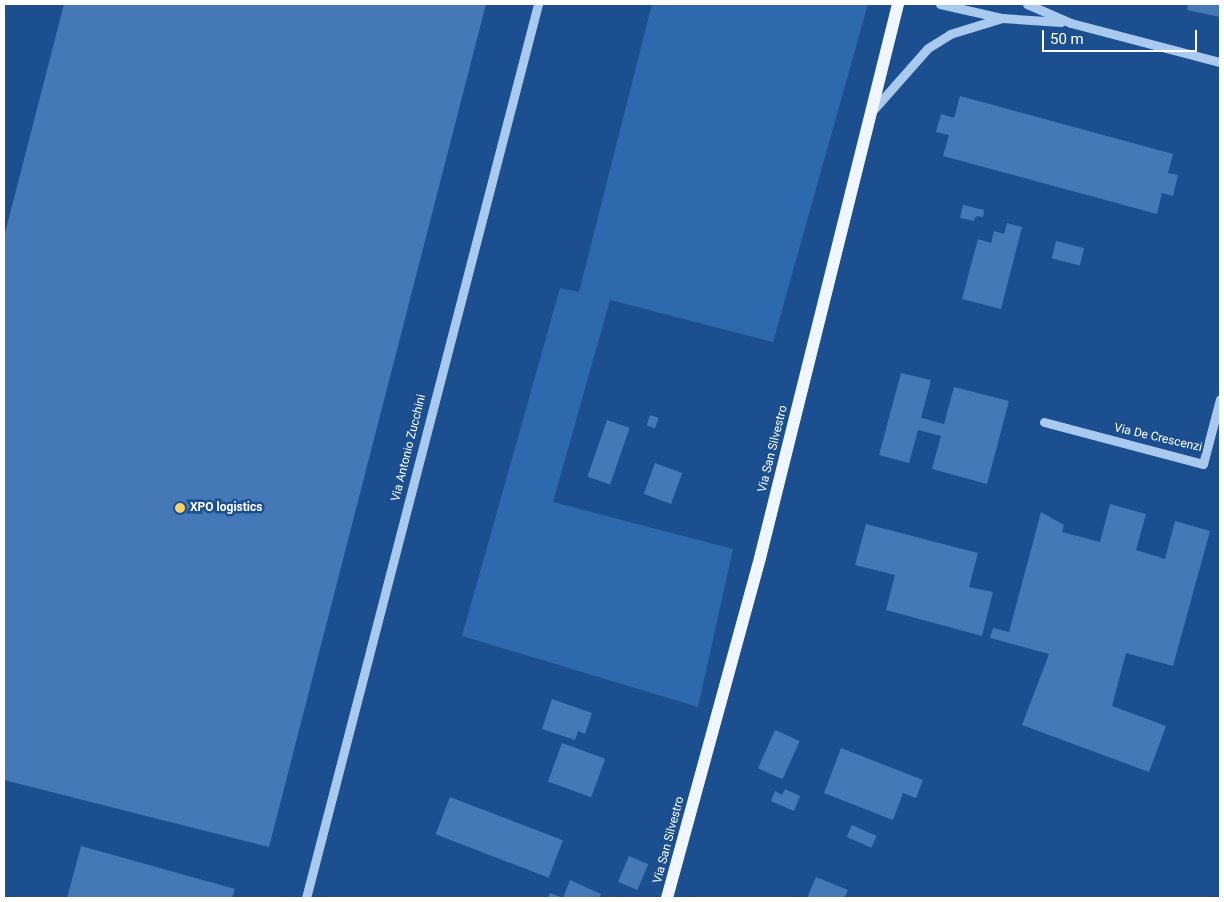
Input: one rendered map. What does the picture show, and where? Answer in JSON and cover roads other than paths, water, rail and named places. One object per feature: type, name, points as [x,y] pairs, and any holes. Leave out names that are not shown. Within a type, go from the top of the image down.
[{"type":"main road","name":"Via San Silvestro","points":[[668,898],[760,558],[898,4]]},
{"type":"street","name":"Via Antonio Zucchini","points":[[306,898],[538,4]]},
{"type":"street","points":[[940,4],[1002,18],[1071,22]]},
{"type":"street","points":[[1027,4],[1071,22],[1220,62]]},
{"type":"street","points":[[871,114],[928,48],[950,34],[1002,18]]},
{"type":"street","name":"Via De Crescenzi","points":[[1044,422],[1203,464],[1220,399]]},
{"type":"place","name":"XPO logistics","points":[[180,508]]}]
